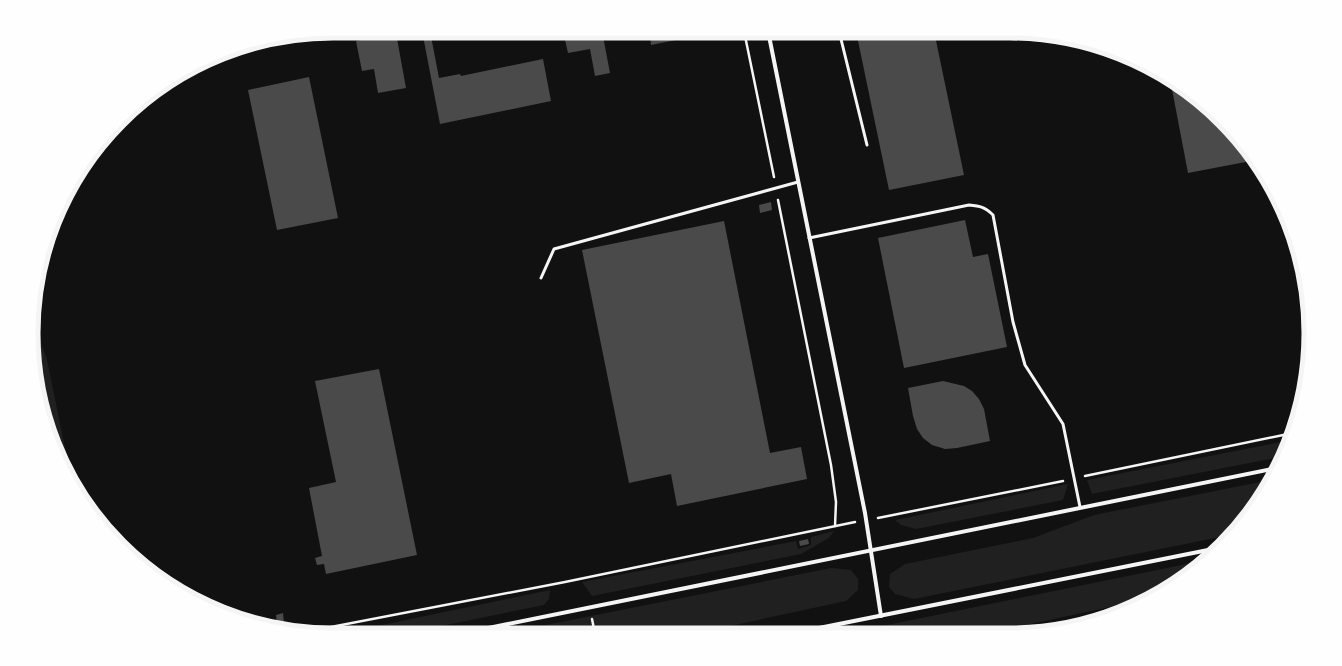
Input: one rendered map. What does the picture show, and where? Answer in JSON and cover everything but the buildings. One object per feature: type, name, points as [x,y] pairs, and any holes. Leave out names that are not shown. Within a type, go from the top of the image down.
[{"type":"street","points":[[769,38],[866,520],[881,616]]},
{"type":"street","points":[[488,628],[1270,469]]},
{"type":"street","points":[[820,628],[1210,550]]},
{"type":"lane","points":[[841,38],[867,145]]},
{"type":"lane","points":[[541,278],[554,249],[798,182]]},
{"type":"lane","points":[[809,238],[969,205],[986,208],[992,215],[1013,322],[1025,365],[1063,424],[1080,508]]},
{"type":"path","points":[[745,38],[831,465],[836,502],[835,526]]},
{"type":"path","points":[[327,628],[1286,434]]},
{"type":"shaded area","points":[[38,335],[47,360],[68,463],[60,446],[48,409],[41,372]]},
{"type":"shaded area","points":[[1284,441],[1277,457],[1092,494],[1087,480]]},
{"type":"shaded area","points":[[1263,481],[1243,513],[1223,536],[914,599],[895,594],[889,587],[890,574],[905,564],[1033,538],[1094,515]]},
{"type":"shaded area","points":[[1068,484],[1063,500],[916,529],[901,525],[895,520]]},
{"type":"shaded area","points":[[834,531],[829,538],[801,554],[592,596],[582,582],[796,541],[798,549],[811,545],[811,537]]},
{"type":"shaded area","points":[[1195,562],[1173,578],[1128,603],[1012,628],[873,628]]},
{"type":"shaded area","points":[[831,568],[851,570],[858,579],[858,590],[846,601],[721,628],[531,628]]},
{"type":"shaded area","points":[[550,590],[549,599],[544,605],[431,628],[368,628]]}]
